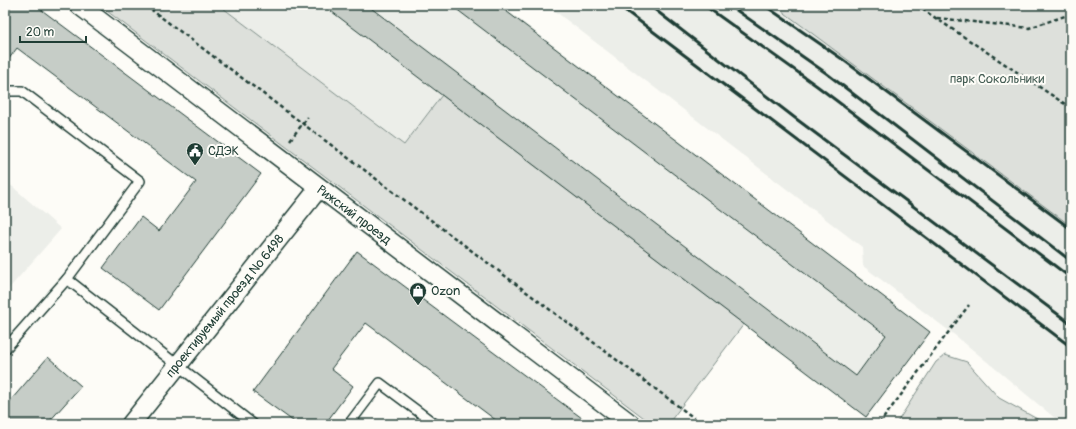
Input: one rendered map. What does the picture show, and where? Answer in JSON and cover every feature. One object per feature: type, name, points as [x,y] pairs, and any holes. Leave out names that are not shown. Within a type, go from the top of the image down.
[{"type":"street","name":"Рижский проезд","points":[[79,5],[630,424]]},
{"type":"street","name":"проектируемый проезд № 6498","points":[[135,422],[319,188]]},
{"type":"lane","points":[[5,91],[22,91],[140,181],[67,278],[5,349]]},
{"type":"lane","points":[[67,278],[253,424]]},
{"type":"lane","points":[[349,424],[380,383],[434,424]]},
{"type":"path","points":[[145,5],[694,418]]},
{"type":"path","points":[[916,5],[1071,108]]},
{"type":"path","points":[[936,18],[1030,28],[1071,14]]},
{"type":"path","points":[[290,141],[308,117]]},
{"type":"path","points":[[879,424],[969,305]]},
{"type":"shaded area","points":[[219,5],[500,5],[930,332],[866,417],[442,95],[404,145]]},
{"type":"shaded area","points":[[547,5],[774,5],[1071,226],[1071,424],[1062,424],[956,336],[863,266],[862,247]]},
{"type":"shaded area","points":[[5,180],[61,229],[5,293]]},
{"type":"green space","points":[[99,5],[219,5],[404,145],[442,95],[744,324],[668,424],[652,424]]},
{"type":"green space","name":"парк Сокольники","points":[[774,5],[1071,5],[1071,226]]},
{"type":"green space","points":[[945,355],[967,362],[999,398],[1039,420],[1039,424],[896,424],[936,362]]},
{"type":"building","points":[[5,5],[35,5],[261,174],[159,310],[103,268],[141,217],[159,231],[196,182],[17,48],[5,64]]},
{"type":"building","points":[[323,5],[367,5],[856,376],[886,335],[451,5],[498,5],[930,332],[866,417]]},
{"type":"building","points":[[357,251],[590,424],[501,424],[366,323],[331,369],[353,386],[325,424],[297,424],[253,392]]},
{"type":"building","points":[[48,357],[81,386],[47,424],[5,424],[5,407]]},
{"type":"railway","points":[[618,5],[1071,347]]},
{"type":"railway","points":[[649,5],[795,118],[1071,324]]},
{"type":"railway","points":[[704,5],[817,86],[1071,278]]},
{"type":"railway","points":[[729,5],[826,73],[1071,261]]},
{"type":"railway","points":[[764,5],[842,59],[1071,229]]},
{"type":"place","name":"СДЭК","points":[[195,166]]},
{"type":"place","name":"Ozon","points":[[418,306]]}]
